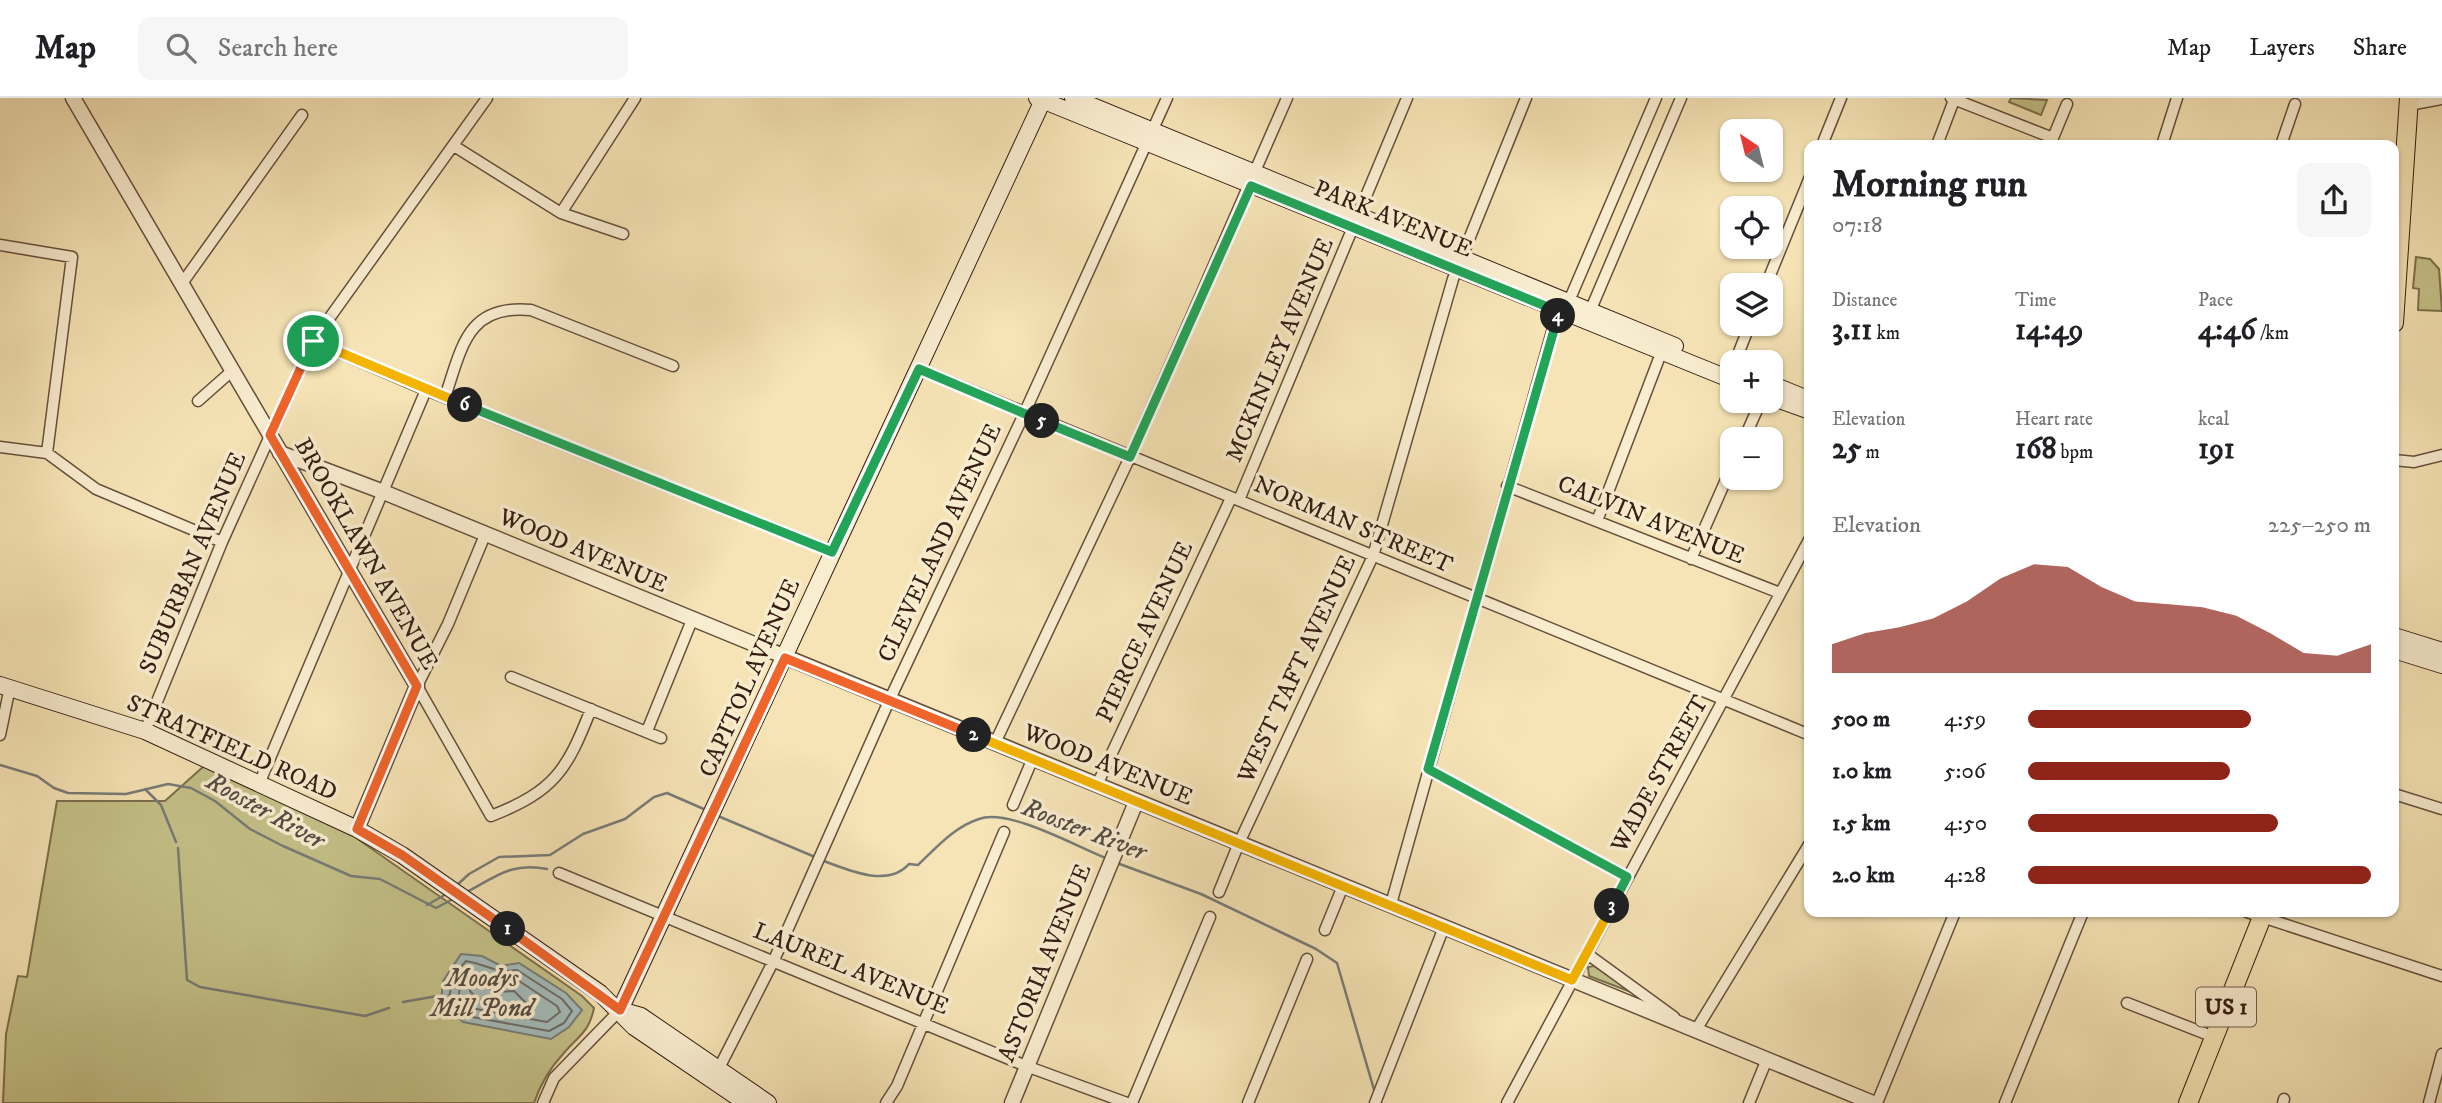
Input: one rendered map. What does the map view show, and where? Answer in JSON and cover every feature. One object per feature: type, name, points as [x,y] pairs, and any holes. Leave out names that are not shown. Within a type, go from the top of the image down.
[{"type":"main road","name":"PARK AVENUE","points":[[1073,98],[1151,138]]},
{"type":"main road","name":"PARK AVENUE","points":[[1041,99],[1151,138],[1720,368]]},
{"type":"main road","name":"CAPITOL AVENUE","points":[[620,1010],[666,917],[1041,99]]},
{"type":"main road","points":[[2399,249],[2409,102]]},
{"type":"main road","points":[[1783,389],[1804,398]]},
{"type":"main road","points":[[1783,401],[1804,409]]},
{"type":"main road","points":[[2399,638],[2442,651]]},
{"type":"main road","points":[[2399,652],[2442,666]]},
{"type":"main road","name":"STRATFIELD ROAD","points":[[5,686],[145,731],[357,829],[443,883],[620,1010]]},
{"type":"main road","name":"US 1","points":[[2188,1103],[2263,917]]},
{"type":"main road","name":"US 1","points":[[2202,1103],[2263,917]]},
{"type":"main road","points":[[620,1010],[634,1027],[768,1103]]},
{"type":"main road","points":[[715,1075],[746,1103]]},
{"type":"street","name":"BROOKLAWN AVENUE","points":[[73,98],[183,282],[491,816],[544,790],[571,759],[591,709]]},
{"type":"street","name":"SUBURBAN AVENUE","points":[[145,731],[222,542],[313,341],[487,98]]},
{"type":"street","points":[[561,213],[635,98]]},
{"type":"street","name":"CLEVELAND AVENUE","points":[[715,1075],[774,960],[889,702],[1024,414],[1167,98]]},
{"type":"street","points":[[995,743],[1130,457],[1253,181],[1287,98]]},
{"type":"street","name":"MCKINLEY AVENUE","points":[[1235,499],[1357,223],[1407,98]]},
{"type":"street","name":"WEST TAFT AVENUE","points":[[1219,892],[1239,843],[1373,556],[1459,264],[1526,98]]},
{"type":"street","points":[[1391,904],[1507,486],[1564,307],[1656,98]]},
{"type":"street","points":[[1588,316],[1681,98]]},
{"type":"street","points":[[1824,140],[1841,98]]},
{"type":"street","points":[[2164,140],[2177,98]]},
{"type":"street","points":[[1939,140],[1952,99],[2047,140]]},
{"type":"street","points":[[2409,102],[2442,99]]},
{"type":"street","points":[[2053,140],[2067,104]]},
{"type":"street","points":[[2283,140],[2295,104]]},
{"type":"street","points":[[183,282],[302,115]]},
{"type":"street","points":[[454,146],[561,213],[623,234]]},
{"type":"street","points":[[1771,273],[1804,192]]},
{"type":"street","points":[[0,245],[72,257],[47,453]]},
{"type":"street","points":[[445,397],[460,352],[472,329],[488,314],[510,308],[531,310],[673,366]]},
{"type":"street","points":[[313,341],[426,390],[832,552]]},
{"type":"street","points":[[1597,520],[1663,347]]},
{"type":"street","name":"NORMAN STREET","points":[[919,369],[1804,732]]},
{"type":"street","points":[[198,401],[233,370]]},
{"type":"street","points":[[259,784],[426,390]]},
{"type":"street","points":[[0,447],[47,453],[96,489],[222,542]]},
{"type":"street","name":"WOOD AVENUE","points":[[280,453],[381,491],[889,702],[1033,758],[1875,1103]]},
{"type":"street","points":[[2399,460],[2414,462],[2442,455]]},
{"type":"street","name":"CALVIN AVENUE","points":[[1507,486],[1780,593]]},
{"type":"street","points":[[1691,559],[1721,490]]},
{"type":"street","name":"PIERCE AVENUE","points":[[1097,785],[1235,499]]},
{"type":"street","points":[[357,829],[485,535]]},
{"type":"street","name":"WADE STREET","points":[[1507,1103],[1804,549]]},
{"type":"street","points":[[647,732],[692,620]]},
{"type":"street","points":[[511,677],[661,738]]},
{"type":"street","points":[[0,736],[5,686]]},
{"type":"street","points":[[1013,804],[1033,758]]},
{"type":"street","points":[[1428,769],[1627,877]]},
{"type":"street","points":[[2399,796],[2442,810]]},
{"type":"street","name":"ASTORIA AVENUE","points":[[1012,1103],[1136,802]]},
{"type":"street","points":[[886,1103],[897,1086],[1004,832]]},
{"type":"street","points":[[1690,1028],[1804,852]]},
{"type":"street","name":"LAUREL AVENUE","points":[[559,873],[1026,1066],[1127,1103]]},
{"type":"street","points":[[1325,930],[1343,886]]},
{"type":"street","points":[[1132,1103],[1210,917]]},
{"type":"street","points":[[1875,1103],[1953,917]]},
{"type":"street","points":[[2005,1103],[2081,917]]},
{"type":"street","points":[[2270,917],[2442,976]]},
{"type":"street","points":[[1375,1103],[1444,927]]},
{"type":"street","name":"WOOD AVENUE","points":[[1587,953],[1690,1028]]},
{"type":"street","points":[[1248,1103],[1307,959]]},
{"type":"street","points":[[2127,1003],[2214,1037]]},
{"type":"street","points":[[543,1103],[561,1070],[620,1010]]},
{"type":"street","points":[[2429,1103],[2442,1054]]},
{"type":"street","points":[[1749,1103],[1767,1059]]},
{"type":"shaded area","points":[[2011,98],[2047,100],[2041,115],[2009,102]]},
{"type":"shaded area","points":[[2416,257],[2430,259],[2439,269],[2442,311],[2418,310],[2419,289],[2413,288]]},
{"type":"shaded area","points":[[204,766],[352,835],[582,996],[594,1008],[586,1029],[558,1059],[534,1103],[3,1103],[6,1034],[18,976],[27,977],[57,801],[165,801]]},
{"type":"shaded area","points":[[1594,966],[1631,992],[1589,976],[1588,967]]},
{"type":"water","name":"Moodys Mill Pond","points":[[461,954],[482,956],[501,966],[519,963],[566,993],[582,1010],[569,1027],[551,1039],[463,1022],[441,1002],[443,981]]},
{"type":"waterway","name":"Rooster River","points":[[0,765],[37,776],[54,788],[68,793],[126,794],[168,784],[191,788],[215,801],[250,829],[351,876],[380,879],[436,908],[455,898]]},
{"type":"waterway","points":[[145,789],[161,805],[176,842]]},
{"type":"waterway","name":"Rooster River","points":[[456,886],[469,874],[499,857],[550,855],[583,834],[625,819],[654,797],[667,793],[706,810]]},
{"type":"waterway","name":"Rooster River","points":[[718,816],[815,857]]},
{"type":"waterway","name":"Rooster River","points":[[821,860],[866,875],[890,875],[909,864],[918,865],[961,827],[992,817],[1025,824],[1108,859]]},
{"type":"waterway","points":[[178,848],[187,980],[200,987],[365,1016],[389,1008]]},
{"type":"waterway","name":"Rooster River","points":[[1117,863],[1201,894],[1316,949],[1337,963],[1375,1093]]},
{"type":"waterway","name":"Rooster River","points":[[467,892],[514,869],[547,869]]},
{"type":"waterway","name":"Rooster River","points":[[427,905],[448,893]]},
{"type":"waterway","points":[[403,1002],[443,995]]},
{"type":"route","points":[[1251,186],[1457,269],[1560,312],[1555,321],[1507,486],[1428,769],[1627,877],[1572,980],[785,658],[666,917],[620,1010],[600,993],[443,883],[357,829],[417,686],[270,435],[313,341],[426,390],[832,552],[919,369],[1130,457],[1251,186]]}]
